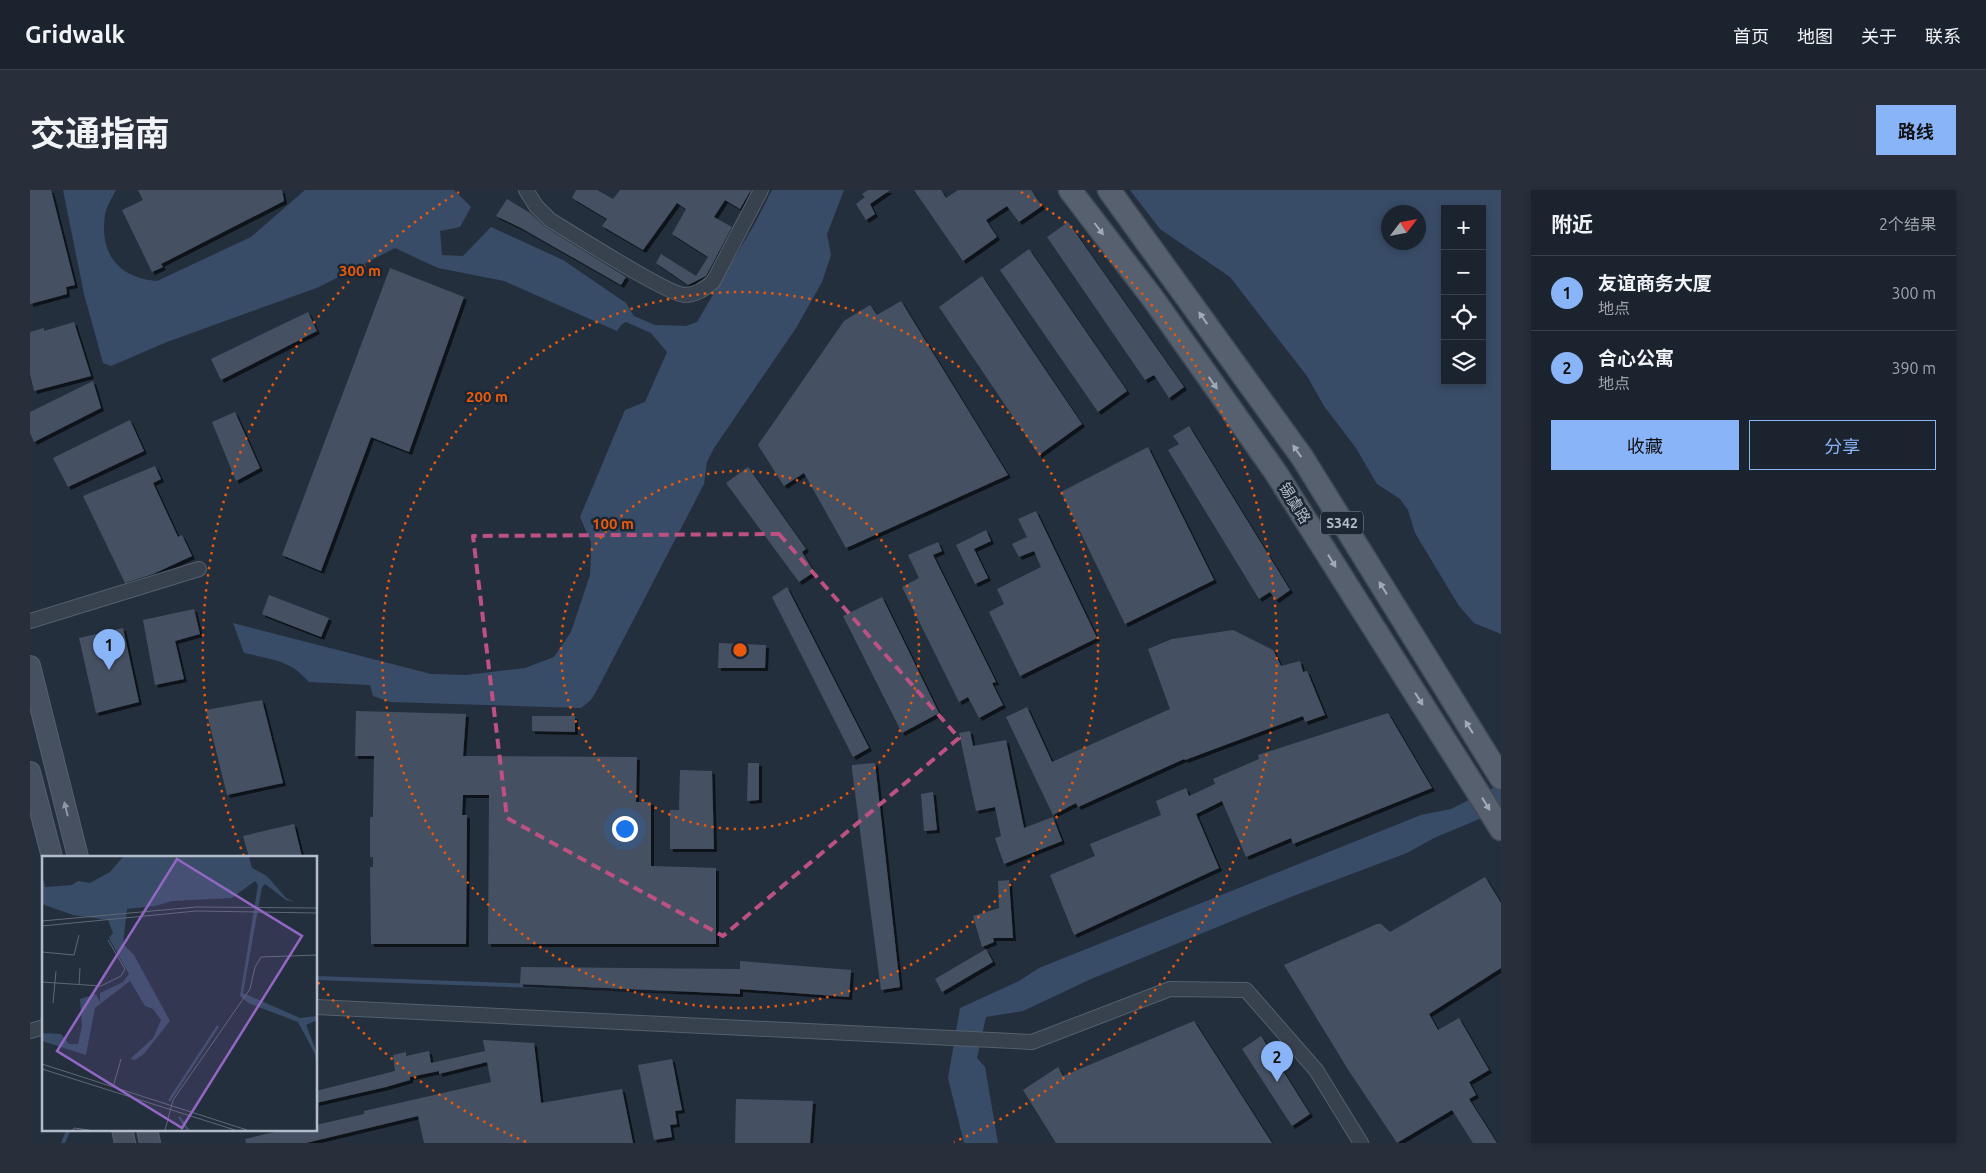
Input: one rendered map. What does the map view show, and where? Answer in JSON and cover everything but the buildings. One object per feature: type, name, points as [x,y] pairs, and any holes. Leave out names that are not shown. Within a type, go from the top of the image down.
[{"type":"main road","name":"锡虞路","points":[[1070,190],[1154,300],[1276,473],[1501,829]]},
{"type":"main road","name":"锡虞路","points":[[1109,190],[1302,457],[1498,773]]},
{"type":"main road","points":[[30,666],[78,856]]},
{"type":"main road","points":[[30,772],[52,856]]},
{"type":"main road","points":[[122,1130],[125,1143]]},
{"type":"main road","points":[[147,1130],[150,1143]]},
{"type":"street","points":[[526,190],[536,206],[550,220],[659,284],[687,295],[699,292],[713,282],[761,190]]},
{"type":"street","points":[[30,621],[199,569]]},
{"type":"street","points":[[318,1007],[1032,1042],[1170,989],[1246,990],[1316,1070],[1361,1143]]},
{"type":"street","points":[[30,1032],[42,1028]]},
{"type":"highlighted area","points":[[779,534],[959,738],[723,936],[507,818],[473,536]]},
{"type":"water","points":[[63,190],[116,190],[105,215],[105,241],[109,252],[122,269],[132,275],[157,281],[251,237],[305,190],[454,190],[471,207],[460,227],[440,231],[442,255],[463,256],[491,227],[563,260],[626,303],[634,316],[655,325],[686,326],[697,322],[754,225],[772,190],[844,190],[827,234],[831,255],[822,282],[796,328],[714,448],[707,462],[704,484],[598,688],[591,700],[581,708],[390,702],[373,696],[370,685],[309,682],[295,669],[287,665],[244,653],[233,623],[431,674],[466,675],[525,668],[554,657],[571,632],[590,575],[591,542],[580,517],[625,410],[645,402],[667,352],[651,333],[626,322],[617,331],[504,281],[438,268],[395,248],[319,287],[167,342],[111,366],[103,363],[84,294]]},
{"type":"water","points":[[1130,190],[1501,190],[1501,634],[1474,623],[1459,606],[1415,533],[1408,510],[1400,499],[1377,484],[1356,448],[1324,406],[1307,376],[1230,277],[1160,229]]},
{"type":"water","points":[[1501,784],[1501,810],[1434,838],[1407,853],[1288,898],[1091,979],[1023,1011],[986,1017],[977,1058],[985,1067],[998,1143],[964,1143],[948,1078],[960,1008],[1019,981],[1039,968],[1421,815],[1451,809]]},
{"type":"waterway","points":[[318,978],[676,991]]},
{"type":"waterway","points":[[63,1143],[69,1130]]},
{"type":"place","name":"友谊商务大厦","points":[[109,670]]},
{"type":"place","name":"合心公寓","points":[[1277,1082]]}]
